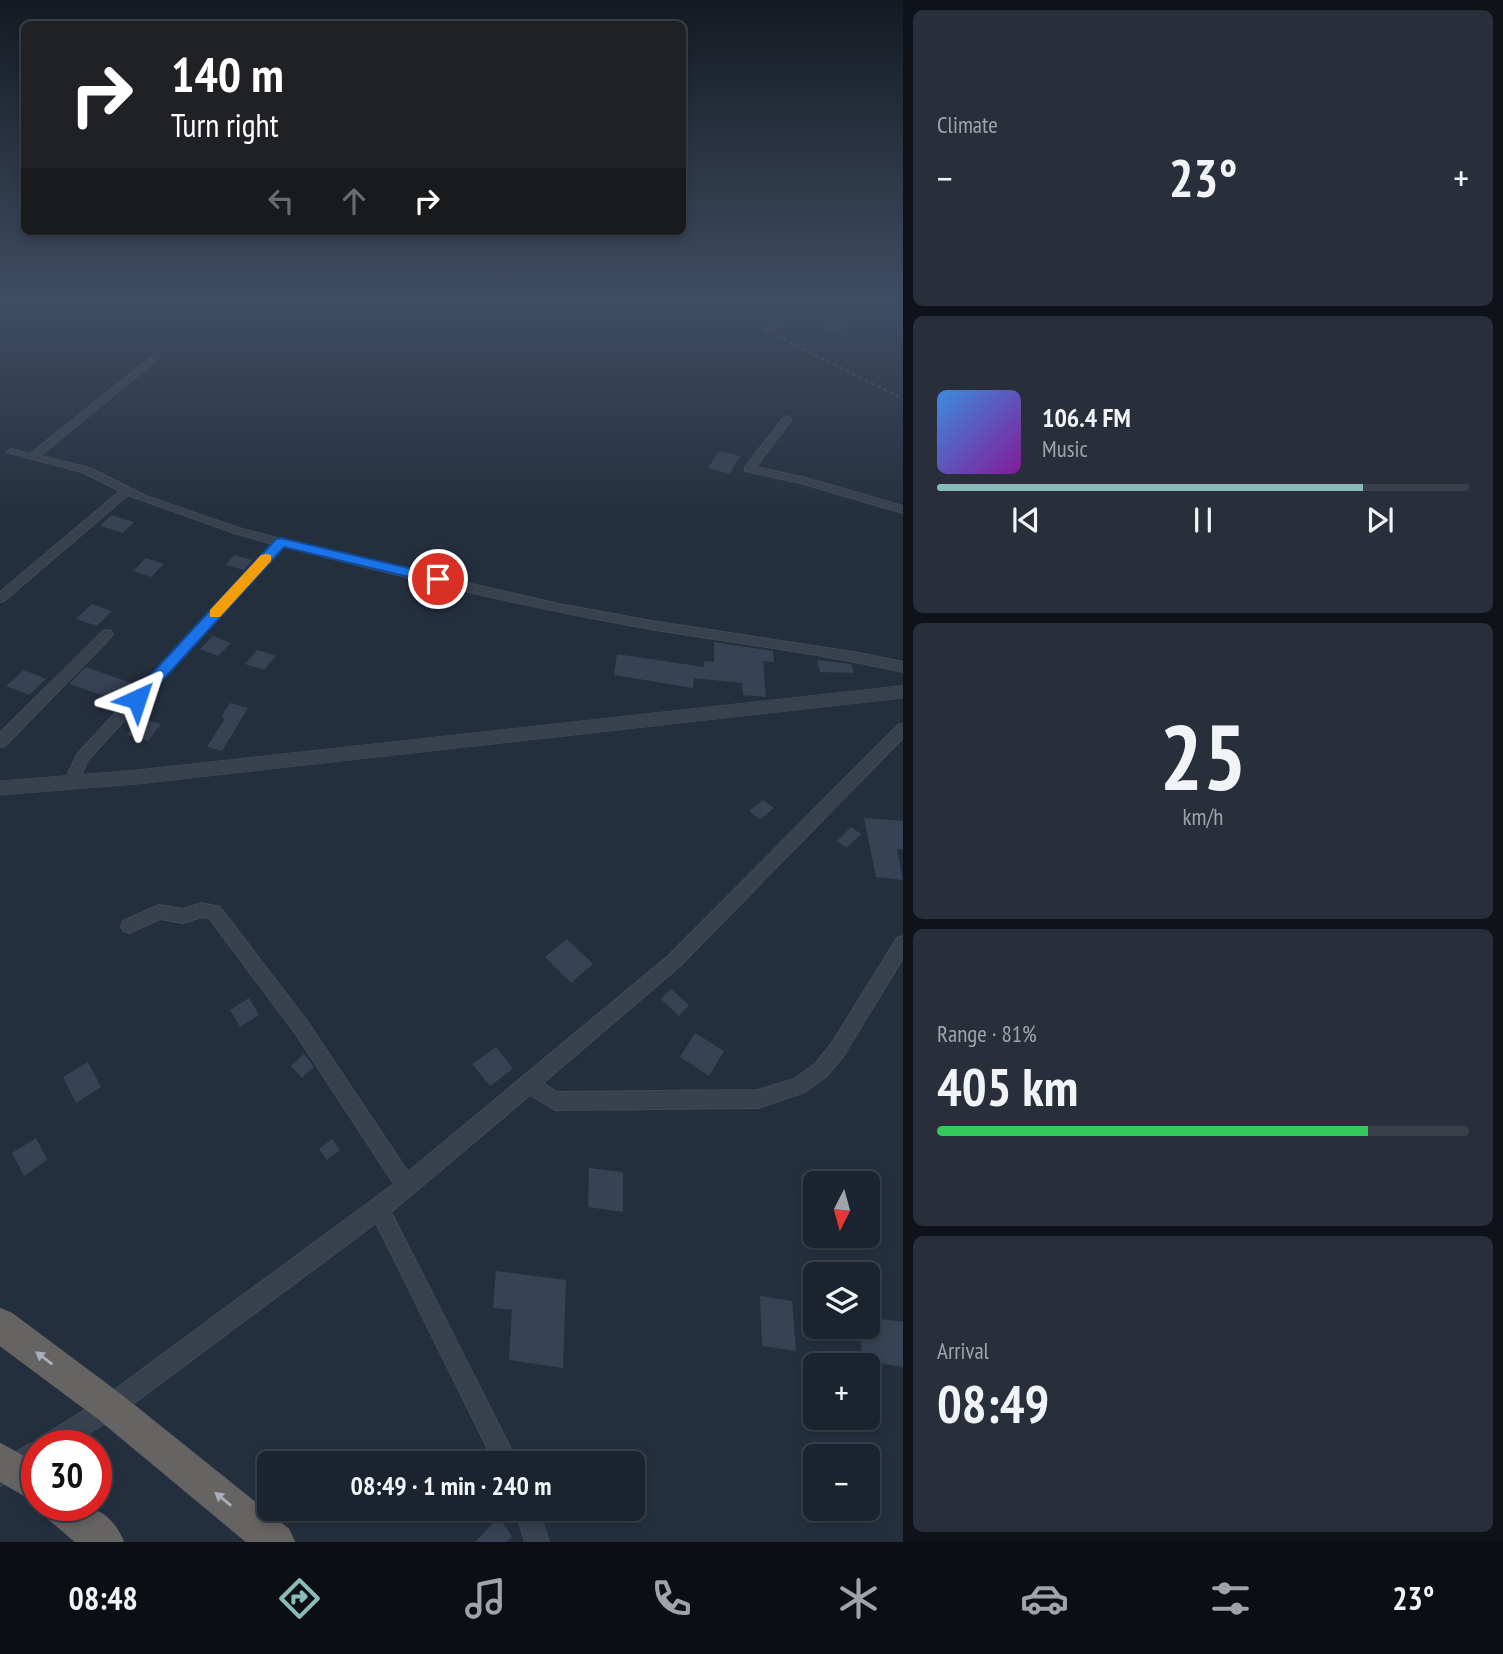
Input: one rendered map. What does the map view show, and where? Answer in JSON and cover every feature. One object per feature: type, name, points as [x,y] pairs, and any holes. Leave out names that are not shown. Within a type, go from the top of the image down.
[{"type":"highway","points":[[0,1325],[110,1407],[276,1542]]},
{"type":"highway","points":[[79,1521],[104,1542]]},
{"type":"street","points":[[32,457],[135,373]]},
{"type":"street","points":[[787,419],[749,469],[802,480],[903,510]]},
{"type":"street","points":[[11,452],[86,470],[127,491],[238,531],[281,542],[559,608],[859,657],[903,667]]},
{"type":"street","points":[[0,598],[127,491]]},
{"type":"street","points":[[71,782],[83,758],[281,542]]},
{"type":"street","points":[[0,742],[107,634]]},
{"type":"street","points":[[0,788],[137,777],[903,692]]},
{"type":"street","points":[[73,1430],[110,1407],[379,1209],[529,1084],[674,961],[903,729]]},
{"type":"street","points":[[129,926],[159,912],[183,916],[202,911],[214,912],[301,1027],[407,1186]]},
{"type":"street","points":[[529,1084],[555,1101],[758,1099],[799,1086],[821,1070],[838,1049],[903,943]]},
{"type":"street","points":[[379,1209],[501,1451]]},
{"type":"street","points":[[530,1521],[537,1542]]},
{"type":"path","points":[[851,373],[903,399]]},
{"type":"building","points":[[719,451],[740,456],[729,474],[708,468]]},
{"type":"building","points":[[111,515],[134,522],[123,533],[100,526]]},
{"type":"building","points":[[234,555],[252,560],[244,570],[226,565]]},
{"type":"building","points":[[146,558],[164,564],[151,577],[133,571]]},
{"type":"building","points":[[92,604],[112,611],[97,626],[76,619]]},
{"type":"building","points":[[213,636],[231,643],[218,656],[200,649]]},
{"type":"building","points":[[714,642],[773,651],[774,662],[763,661],[766,697],[743,695],[742,683],[694,678],[693,688],[614,675],[617,654],[704,667],[704,661],[714,662]]},
{"type":"building","points":[[257,650],[276,656],[264,670],[245,664]]},
{"type":"building","points":[[817,660],[851,664],[854,673],[820,672]]},
{"type":"building","points":[[86,667],[131,683],[117,700],[69,684]]},
{"type":"building","points":[[24,670],[46,679],[29,695],[6,686]]},
{"type":"building","points":[[230,703],[248,708],[222,751],[207,747],[225,718],[221,717]]},
{"type":"building","points":[[140,718],[161,724],[148,741],[127,735]]},
{"type":"building","points":[[763,800],[774,808],[760,820],[749,811]]},
{"type":"building","points":[[864,818],[903,821],[903,850],[897,849],[903,880],[876,877]]},
{"type":"building","points":[[851,827],[861,834],[846,848],[837,841]]},
{"type":"building","points":[[567,939],[593,964],[571,983],[545,957]]},
{"type":"building","points":[[671,989],[689,1005],[679,1016],[661,999]]},
{"type":"building","points":[[249,998],[259,1015],[240,1027],[230,1010]]},
{"type":"building","points":[[695,1033],[724,1051],[709,1076],[680,1057]]},
{"type":"building","points":[[496,1047],[513,1069],[490,1086],[472,1064]]},
{"type":"building","points":[[304,1054],[314,1067],[302,1078],[291,1066]]},
{"type":"building","points":[[88,1062],[101,1087],[76,1103],[63,1077]]},
{"type":"building","points":[[36,1138],[47,1160],[24,1176],[12,1153]]},
{"type":"building","points":[[332,1139],[340,1150],[327,1160],[319,1149]]},
{"type":"building","points":[[589,1168],[623,1172],[623,1212],[588,1207]]},
{"type":"building","points":[[496,1271],[566,1280],[563,1368],[509,1360],[512,1310],[493,1308]]},
{"type":"building","points":[[760,1296],[792,1301],[796,1351],[762,1346]]},
{"type":"building","points":[[880,1319],[903,1322],[903,1367],[880,1364],[880,1353],[862,1353],[860,1339],[880,1339]]},
{"type":"building","points":[[495,1521],[502,1521],[512,1537],[507,1542],[475,1542]]},
{"type":"slow traffic","points":[[215,614],[266,558]]},
{"type":"route","points":[[137,699],[281,542],[356,562],[438,579]]}]
